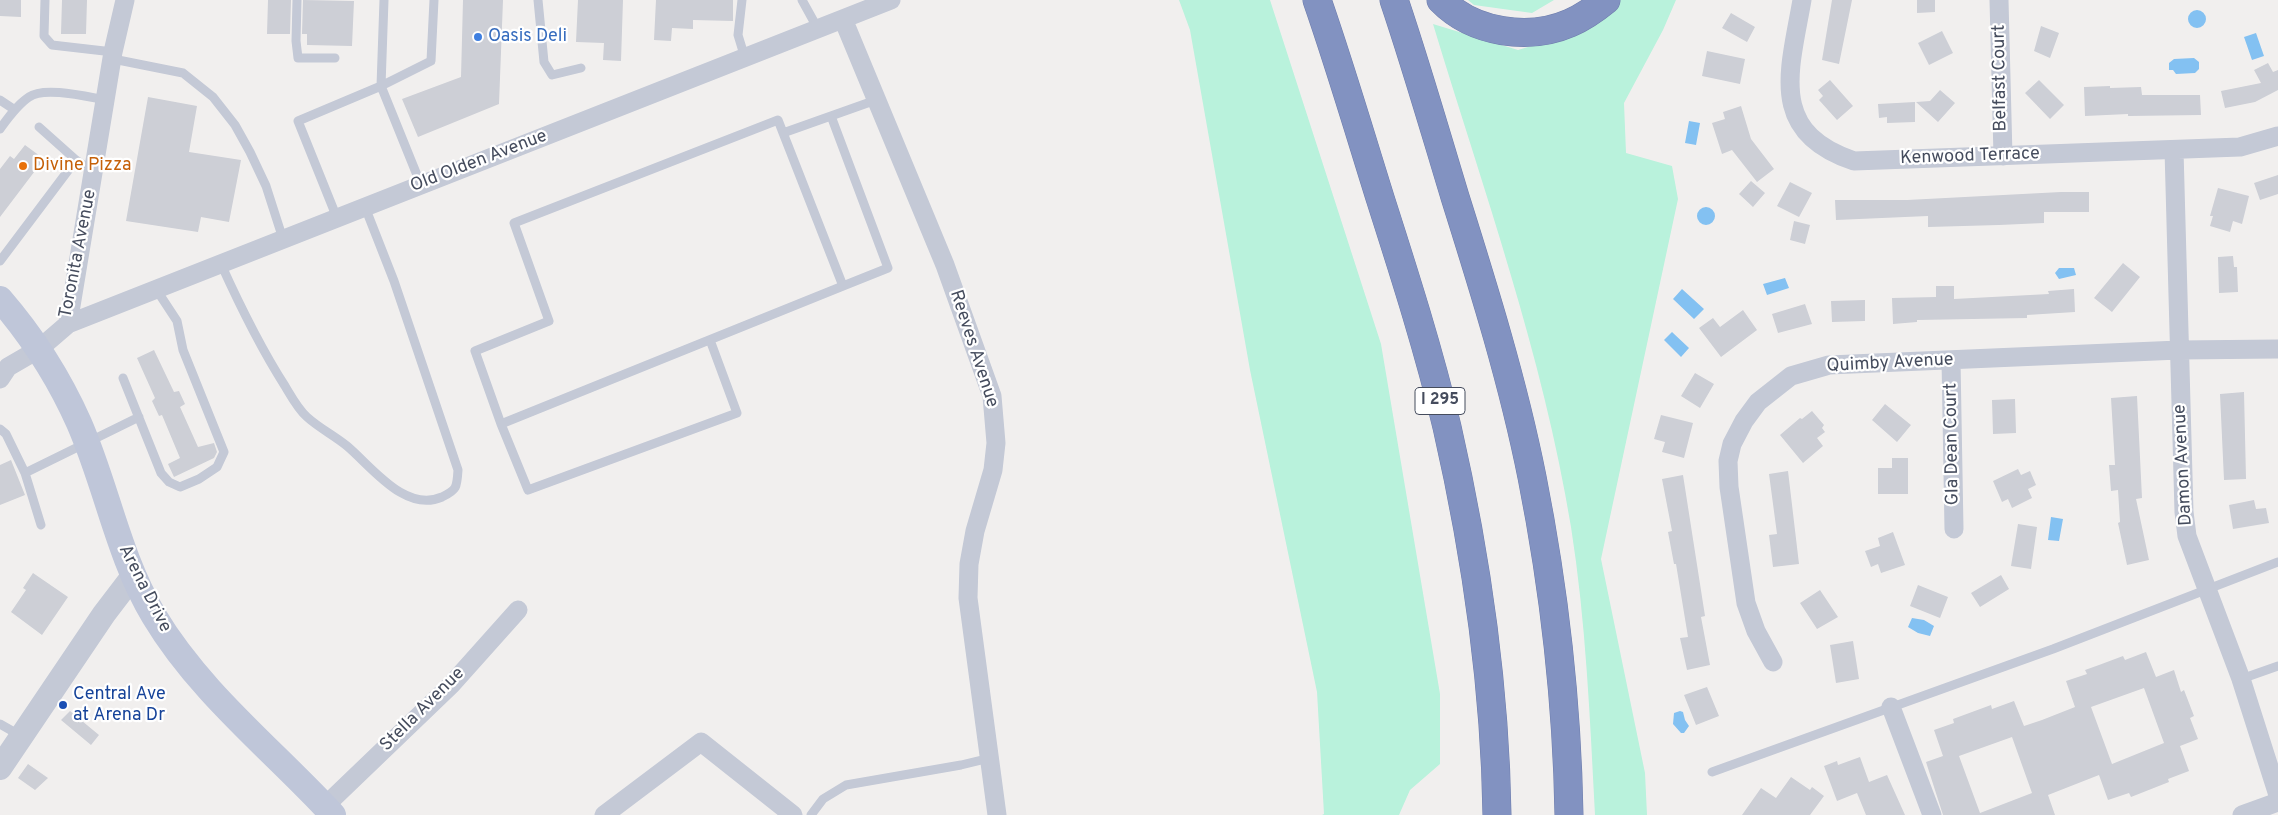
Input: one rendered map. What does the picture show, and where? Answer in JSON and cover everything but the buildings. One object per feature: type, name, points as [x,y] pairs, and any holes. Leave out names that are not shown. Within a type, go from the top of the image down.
[{"type":"highway","name":"I 295","points":[[1317,0],[1418,320],[1447,425],[1473,556],[1482,622],[1493,721],[1497,815]]},
{"type":"highway","points":[[1394,0],[1490,309],[1517,409],[1532,476],[1544,544],[1558,647],[1564,715],[1569,815]]},
{"type":"highway","points":[[1441,0],[1464,17],[1483,26],[1504,31],[1527,33],[1550,30],[1570,23],[1589,13],[1606,0]]},
{"type":"main road","name":"Arena Drive","points":[[0,299],[38,349],[78,422],[121,547],[133,576],[154,616],[180,654],[204,684],[329,810]]},
{"type":"street","name":"Toronita Avenue","points":[[0,379],[8,367],[38,349],[68,324],[113,55],[125,0]]},
{"type":"street","name":"Old Olden Avenue","points":[[68,324],[818,29],[853,11],[891,0]]},
{"type":"street","name":"Kenwood Terrace","points":[[1802,0],[1788,77],[1790,97],[1795,115],[1804,130],[1817,144],[1834,154],[1854,161],[2240,147],[2278,136]]},
{"type":"street","name":"Belfast Court","points":[[1999,0],[2003,156]]},
{"type":"street","name":"Reeves Avenue","points":[[853,11],[876,100],[945,265],[992,396],[995,412],[996,443],[993,470],[975,531],[969,564],[968,598],[998,815]]},
{"type":"street","name":"Damon Avenue","points":[[2174,150],[2178,350],[2184,512],[2187,536],[2240,680],[2278,795]]},
{"type":"street","name":"Quimby Avenue","points":[[1773,662],[1756,631],[1746,603],[1729,487],[1728,461],[1732,444],[1744,421],[1758,402],[1791,376],[1829,365],[2178,350],[2278,349]]},
{"type":"street","name":"Gla Dean Court","points":[[1951,360],[1954,529]]},
{"type":"street","points":[[0,768],[104,614],[133,576]]},
{"type":"street","name":"Stella Avenue","points":[[329,810],[451,685],[518,610]]},
{"type":"street","points":[[1891,707],[1932,815]]},
{"type":"street","points":[[604,815],[701,742],[793,815]]},
{"type":"street","points":[[2242,815],[2278,802]]},
{"type":"lane","points":[[45,0],[44,36],[52,45],[113,55],[183,73],[213,97],[235,125],[250,152],[266,186],[283,239]]},
{"type":"lane","points":[[298,0],[296,42],[298,58],[335,58]]},
{"type":"lane","points":[[384,0],[381,86],[421,185]]},
{"type":"lane","points":[[337,218],[298,121],[381,86],[432,61],[434,0]]},
{"type":"lane","points":[[538,0],[544,62],[552,75],[582,68]]},
{"type":"lane","points":[[742,0],[738,35],[745,58]]},
{"type":"lane","points":[[802,0],[818,29]]},
{"type":"lane","points":[[0,129],[14,110],[30,95],[59,92],[106,100]]},
{"type":"lane","points":[[0,100],[14,110]]},
{"type":"lane","points":[[783,133],[876,100]]},
{"type":"lane","points":[[501,424],[888,268],[830,116]]},
{"type":"lane","points":[[710,340],[737,413],[528,490],[474,351],[549,321],[514,223],[778,120],[843,286]]},
{"type":"lane","points":[[40,127],[76,160],[94,172]]},
{"type":"lane","points":[[0,261],[76,160]]},
{"type":"lane","points":[[221,264],[245,316],[277,373],[307,417],[347,446],[403,494],[422,500],[435,500],[453,492],[457,484],[458,470],[394,281],[365,207]]},
{"type":"lane","points":[[123,378],[161,473],[169,482],[180,487],[199,480],[218,467],[224,452],[183,350],[177,321],[156,290]]},
{"type":"lane","points":[[26,473],[139,417]]},
{"type":"lane","points":[[0,429],[6,434],[26,473],[41,525]]},
{"type":"lane","points":[[1712,772],[2054,649],[2278,562]]},
{"type":"lane","points":[[2240,680],[2278,666]]},
{"type":"lane","points":[[0,724],[22,736]]},
{"type":"lane","points":[[811,815],[823,799],[846,785],[961,765],[990,758]]},
{"type":"green space","points":[[1179,0],[1270,0],[1381,344],[1440,694],[1440,764],[1410,790],[1399,815],[1322,815],[1324,814],[1317,692],[1250,370],[1190,30]]},
{"type":"green space","points":[[1468,0],[1554,0],[1532,13],[1474,5]]},
{"type":"green space","points":[[1615,0],[1676,0],[1663,30],[1624,103],[1626,153],[1672,166],[1678,199],[1601,559],[1645,773],[1647,815],[1595,815],[1587,671],[1580,599],[1571,527],[1559,463],[1545,399],[1510,273],[1433,24],[1518,50],[1581,31]]},
{"type":"water","points":[[2197,10],[2205,15],[2206,19],[2201,27],[2197,28],[2189,23],[2188,19],[2193,11]]},
{"type":"water","points":[[2256,33],[2264,56],[2252,60],[2244,37]]},
{"type":"water","points":[[2194,58],[2199,62],[2199,69],[2195,73],[2176,74],[2173,70],[2169,70],[2169,63],[2174,59]]},
{"type":"water","points":[[1689,121],[1700,123],[1696,145],[1685,143]]},
{"type":"water","points":[[1702,207],[1710,207],[1715,212],[1713,223],[1702,225],[1697,220],[1697,212]]},
{"type":"water","points":[[2059,268],[2074,268],[2076,275],[2059,279],[2055,273]]},
{"type":"water","points":[[1785,278],[1789,288],[1767,295],[1763,284]]},
{"type":"water","points":[[1682,289],[1704,309],[1694,319],[1673,299]]},
{"type":"water","points":[[1672,332],[1689,348],[1681,357],[1664,340]]},
{"type":"water","points":[[2051,517],[2063,519],[2059,541],[2048,540]]},
{"type":"water","points":[[1912,618],[1924,620],[1934,626],[1930,636],[1918,633],[1908,627]]},
{"type":"water","points":[[1683,712],[1689,726],[1684,733],[1681,733],[1673,724],[1674,713]]},
{"type":"place","name":"Oasis Deli","points":[[478,37]]},
{"type":"place","name":"Divine Pizza","points":[[23,166]]},
{"type":"place","name":"Central Ave at Arena Dr","points":[[63,705]]}]
